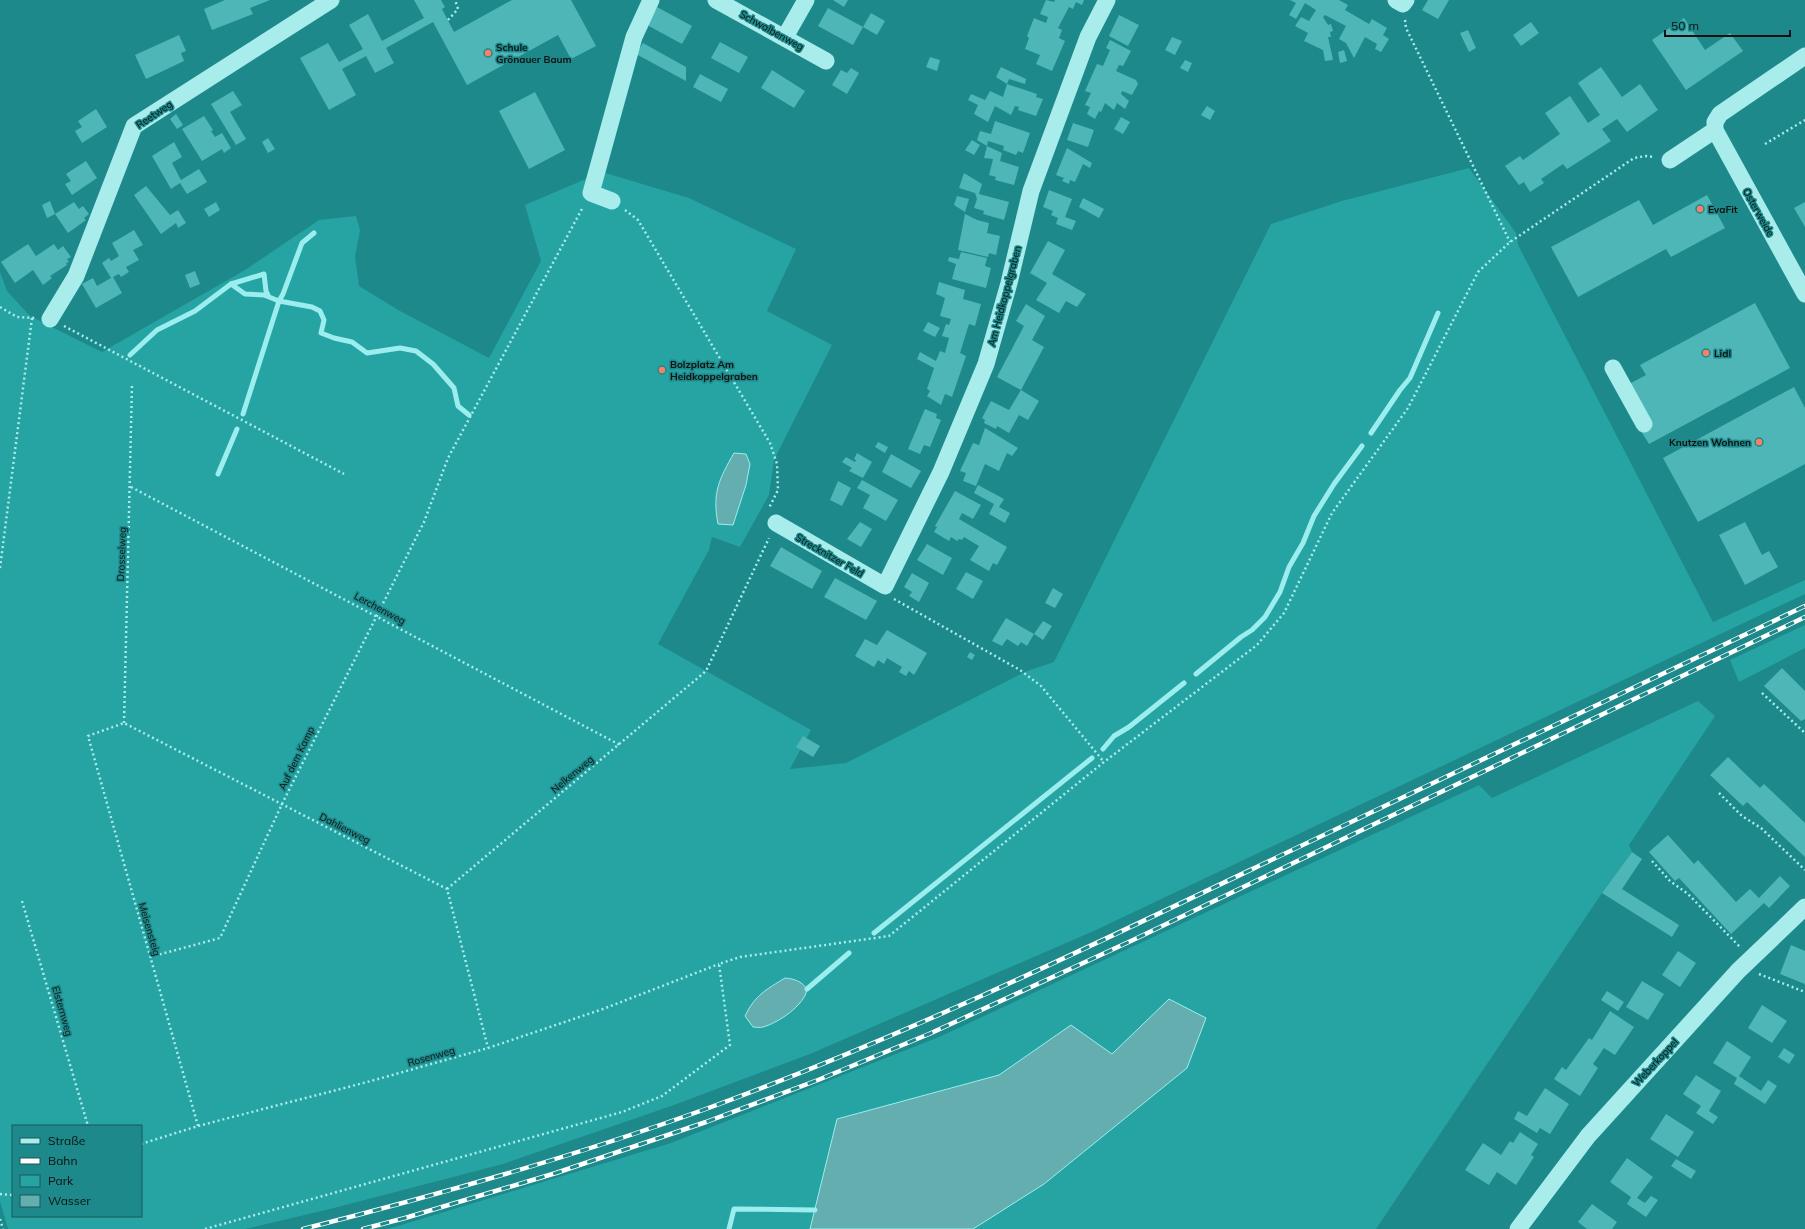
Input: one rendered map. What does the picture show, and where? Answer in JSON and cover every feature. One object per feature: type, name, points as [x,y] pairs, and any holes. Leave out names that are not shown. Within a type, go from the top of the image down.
[{"type":"street","name":"Reetweg","points":[[50,319],[76,276],[134,126],[331,0]]},
{"type":"street","points":[[612,201],[591,193],[634,37],[651,0]]},
{"type":"street","name":"Schwalbenweg","points":[[716,0],[786,37],[826,61]]},
{"type":"street","points":[[786,37],[806,0]]},
{"type":"street","name":"Am Heidkoppelgraben","points":[[885,586],[941,472],[986,364],[1009,283],[1031,191],[1088,37],[1107,0]]},
{"type":"street","points":[[1670,160],[1715,130],[1715,122],[1720,114],[1805,56]]},
{"type":"street","name":"Osterweide","points":[[1715,130],[1805,294]]},
{"type":"street","points":[[1614,368],[1644,424]]},
{"type":"street","name":"Strecknitzer Feld","points":[[776,523],[885,586]]},
{"type":"street","name":"Weberkoppel","points":[[1518,1229],[1588,1136],[1747,964],[1805,907]]},
{"type":"path","points":[[448,20],[458,9],[455,0]]},
{"type":"path","points":[[1402,1],[1406,28],[1510,242]]},
{"type":"path","points":[[1765,144],[1805,120]]},
{"type":"path","name":"Rosenweg","points":[[142,1144],[198,1126],[363,1083],[488,1048],[603,1009],[740,957],[889,936],[1104,762],[1257,645],[1284,613],[1332,514],[1408,408],[1478,272],[1510,242],[1634,158]]},
{"type":"path","name":"Auf dem Kamp","points":[[150,957],[220,938],[282,804],[424,522],[448,458],[591,193]]},
{"type":"path","points":[[612,201],[638,220],[770,443],[777,464],[778,490],[766,514],[776,523]]},
{"type":"path","points":[[0,307],[16,317],[50,319],[344,474]]},
{"type":"path","points":[[0,568],[32,318]]},
{"type":"path","name":"Drosselweg","points":[[124,723],[131,486],[132,385]]},
{"type":"path","name":"Lerchenweg","points":[[131,486],[620,745]]},
{"type":"path","name":"Nelkenweg","points":[[447,889],[620,745],[706,671],[776,523]]},
{"type":"path","points":[[885,586],[885,594],[1020,670],[1040,686],[1104,762]]},
{"type":"path","points":[[1762,693],[1805,733]]},
{"type":"path","name":"Meisensteig","points":[[124,723],[88,736],[198,1126]]},
{"type":"path","name":"Dahlienweg","points":[[124,723],[447,889]]},
{"type":"path","points":[[1719,793],[1742,816],[1761,828],[1805,870]]},
{"type":"path","points":[[1652,861],[1670,881],[1688,894],[1747,964],[1805,992]]},
{"type":"path","points":[[447,889],[488,1048]]},
{"type":"path","name":"Elsternweg","points":[[22,901],[88,1125]]},
{"type":"path","points":[[205,1229],[622,1112],[662,1096],[730,1044],[719,964]]},
{"type":"path","points":[[0,1194],[12,1195]]},
{"type":"path","points":[[0,1219],[3,1229]]},
{"type":"green space","points":[[1469,168],[1516,233],[1518,245],[1713,622],[1805,580],[1805,594],[1096,930],[810,1054],[674,1105],[503,1164],[330,1209],[245,1229],[8,1229],[0,1201],[0,272],[7,291],[30,316],[102,352],[245,270],[319,220],[356,216],[360,230],[355,257],[359,286],[400,311],[489,358],[541,261],[525,205],[602,172],[689,198],[796,249],[767,311],[832,345],[774,460],[769,495],[740,547],[712,537],[709,550],[658,644],[811,730],[790,769],[846,763],[1027,671],[1054,662],[1271,224],[1342,201]]},
{"type":"green space","points":[[1805,625],[1805,648],[1739,682],[1730,660]]},
{"type":"green space","points":[[1698,701],[1715,716],[1629,845],[1632,852],[1602,893],[1376,1229],[388,1229],[671,1143],[939,1037],[1479,785],[1492,798]]},
{"type":"water","points":[[734,453],[746,454],[750,464],[746,485],[733,525],[718,524],[716,513],[716,495],[724,471]]},
{"type":"water","points":[[785,978],[798,981],[802,984],[807,989],[805,995],[796,1007],[776,1022],[762,1027],[753,1027],[745,1016],[749,1009],[762,993]]},
{"type":"water","points":[[1169,999],[1206,1018],[1187,1068],[1044,1184],[973,1229],[810,1229],[837,1119],[999,1075],[1071,1025],[1112,1054]]},
{"type":"building","points":[[225,0],[270,0],[250,8],[253,14],[212,30],[204,9]]},
{"type":"building","name":"Schule Grönauer Baum","points":[[414,0],[441,0],[445,7],[442,9],[454,32],[512,0],[571,0],[596,46],[571,59],[558,35],[467,85],[433,22],[386,48],[394,63],[375,73],[366,56],[342,69],[356,95],[329,110],[300,58],[328,43],[339,62],[363,49],[349,25],[368,14],[382,41],[424,18]]},
{"type":"building","points":[[833,0],[848,0],[844,7]]},
{"type":"building","points":[[1046,0],[1054,2],[1055,0],[1084,0],[1082,5],[1076,2],[1073,9],[1069,7],[1058,28],[1062,30],[1059,38],[1065,41],[1052,71],[1036,64],[1040,55],[1025,49],[1029,38],[1027,36],[1034,18],[1046,23],[1048,17],[1040,14]]},
{"type":"building","points":[[1290,0],[1339,0],[1348,5],[1345,10],[1369,24],[1372,19],[1387,28],[1383,35],[1389,39],[1381,52],[1375,49],[1377,44],[1365,37],[1354,58],[1346,43],[1339,39],[1346,26],[1325,15],[1323,17],[1328,25],[1331,24],[1333,31],[1330,32],[1331,37],[1328,37],[1333,60],[1325,61],[1323,50],[1304,41],[1308,33],[1295,26],[1301,17],[1309,21],[1316,10],[1305,3],[1296,19],[1289,15],[1296,3]]},
{"type":"building","points":[[1428,0],[1449,0],[1438,19],[1422,10]]},
{"type":"building","points":[[657,7],[692,26],[682,44],[647,25]]},
{"type":"building","points":[[828,8],[863,27],[853,45],[818,26]]},
{"type":"building","points":[[871,13],[885,21],[877,35],[863,27]]},
{"type":"building","points":[[1119,15],[1139,25],[1128,46],[1109,36]]},
{"type":"building","points":[[1684,18],[1705,50],[1730,33],[1743,51],[1686,90],[1652,40]]},
{"type":"building","points":[[1531,22],[1539,33],[1521,46],[1513,35]]},
{"type":"building","points":[[1468,30],[1476,48],[1469,52],[1460,33]]},
{"type":"building","points":[[179,35],[186,51],[181,53],[184,61],[146,79],[135,55]]},
{"type":"building","points":[[1172,37],[1182,41],[1175,55],[1165,50]]},
{"type":"building","points":[[1110,40],[1131,51],[1123,66],[1119,65],[1116,71],[1136,80],[1138,84],[1132,95],[1122,91],[1121,94],[1129,101],[1125,109],[1117,103],[1114,110],[1105,103],[1101,112],[1099,111],[1095,119],[1087,114],[1090,107],[1085,105],[1091,93],[1085,91],[1097,64],[1103,66],[1110,50],[1106,48]]},
{"type":"building","points":[[720,42],[748,57],[739,73],[711,58]]},
{"type":"building","points":[[643,43],[686,67],[686,81],[636,54]]},
{"type":"building","points":[[1344,50],[1347,61],[1340,63],[1338,52]]},
{"type":"building","points":[[930,57],[940,60],[937,71],[926,67]]},
{"type":"building","points":[[1185,60],[1192,63],[1188,72],[1180,68]]},
{"type":"building","points":[[1001,67],[1026,79],[1025,84],[1009,79],[1007,84],[996,77]]},
{"type":"building","points":[[1601,67],[1622,97],[1640,84],[1658,110],[1627,132],[1617,119],[1602,129],[1611,141],[1567,169],[1563,164],[1541,179],[1544,183],[1530,192],[1524,182],[1519,185],[1505,166],[1520,156],[1523,160],[1560,134],[1545,113],[1570,96],[1588,123],[1600,115],[1578,83]]},
{"type":"building","points":[[851,68],[859,73],[847,94],[832,85],[841,70],[847,73]]},
{"type":"building","points":[[772,70],[805,91],[794,108],[761,88]]},
{"type":"building","points":[[700,74],[728,89],[721,102],[693,87]]},
{"type":"building","points":[[1007,84],[1037,94],[1036,97],[1043,99],[1036,116],[1018,110],[1019,107],[1015,106],[1011,115],[995,106],[988,122],[974,114],[978,105],[968,100],[971,94],[985,100],[990,91],[1003,97]]},
{"type":"building","points":[[233,91],[242,105],[230,112],[246,139],[236,145],[211,104]]},
{"type":"building","points":[[535,92],[565,150],[529,169],[499,111]]},
{"type":"building","points":[[1207,106],[1215,111],[1210,120],[1201,115]]},
{"type":"building","points":[[96,109],[107,127],[82,143],[75,131],[82,127],[78,121]]},
{"type":"building","points":[[176,114],[183,125],[177,129],[170,119]]},
{"type":"building","points":[[204,116],[213,130],[211,131],[215,137],[222,133],[231,148],[224,153],[222,149],[202,161],[182,129]]},
{"type":"building","points":[[1121,117],[1130,122],[1123,134],[1114,129]]},
{"type":"building","points":[[995,121],[1030,133],[1023,153],[1018,151],[1016,155],[1003,150],[1004,146],[988,141],[987,146],[977,140],[980,131],[991,134]]},
{"type":"building","points":[[1073,123],[1094,130],[1088,147],[1067,140]]},
{"type":"building","points":[[268,138],[275,149],[268,153],[262,142]]},
{"type":"building","points":[[972,140],[980,145],[974,155],[965,150]]},
{"type":"building","points":[[174,142],[182,157],[172,163],[181,180],[199,169],[207,182],[187,194],[180,183],[171,189],[152,156]]},
{"type":"building","points":[[987,146],[1002,153],[1000,161],[1019,167],[1014,185],[995,180],[996,177],[989,175],[993,159],[984,158]]},
{"type":"building","points":[[1067,148],[1092,163],[1090,168],[1083,164],[1075,182],[1070,180],[1069,184],[1062,181],[1064,178],[1056,175]]},
{"type":"building","points":[[86,161],[97,178],[72,195],[65,184],[71,181],[66,174]]},
{"type":"building","points":[[964,173],[982,184],[979,194],[1009,202],[1004,220],[983,214],[984,211],[974,208],[977,199],[975,193],[959,188]]},
{"type":"building","points":[[146,186],[170,215],[178,210],[186,223],[178,228],[176,223],[161,234],[134,195]]},
{"type":"building","points":[[1049,190],[1072,199],[1065,217],[1076,221],[1072,230],[1056,224],[1058,218],[1051,215],[1053,211],[1043,207]]},
{"type":"building","points":[[1707,195],[1725,228],[1671,257],[1666,249],[1578,297],[1551,247],[1639,200],[1653,225]]},
{"type":"building","points":[[957,196],[969,199],[965,212],[954,205]]},
{"type":"building","points":[[1083,198],[1104,209],[1099,218],[1079,207]]},
{"type":"building","points":[[50,201],[55,214],[47,218],[42,205]]},
{"type":"building","points":[[74,202],[79,209],[83,206],[89,214],[84,218],[86,220],[68,233],[55,214]]},
{"type":"building","points":[[216,202],[220,210],[209,217],[204,209]]},
{"type":"building","points":[[1805,202],[1805,227],[1794,208]]},
{"type":"building","points":[[965,214],[977,220],[989,223],[987,233],[1000,236],[996,255],[989,253],[988,257],[958,250]]},
{"type":"building","points":[[134,230],[143,245],[133,250],[139,260],[126,267],[129,272],[121,277],[119,274],[113,277],[122,293],[96,308],[82,284],[93,278],[97,286],[111,278],[102,263],[109,258],[111,261],[119,256],[112,243]]},
{"type":"building","points":[[1048,241],[1065,250],[1052,274],[1086,294],[1077,307],[1066,301],[1059,313],[1036,300],[1047,283],[1030,273]]},
{"type":"building","points":[[28,244],[36,256],[54,244],[58,250],[63,246],[71,257],[67,259],[69,262],[66,263],[67,265],[50,276],[52,278],[43,285],[33,270],[15,283],[1,262]]},
{"type":"building","points":[[961,252],[987,258],[985,266],[991,268],[986,288],[952,279],[956,264],[948,261],[949,257],[959,259]]},
{"type":"building","points":[[195,271],[200,284],[190,288],[185,275]]},
{"type":"building","points":[[939,282],[965,290],[963,299],[981,304],[975,326],[969,324],[960,353],[966,356],[952,397],[945,394],[941,405],[927,396],[930,391],[927,389],[934,368],[917,359],[920,352],[936,361],[940,351],[945,353],[949,338],[942,336],[946,324],[949,325],[951,319],[940,316],[945,298],[936,294]]},
{"type":"building","points":[[1755,303],[1790,368],[1649,444],[1641,431],[1629,384],[1646,375],[1640,365]]},
{"type":"building","points":[[1026,304],[1045,316],[1032,340],[1044,347],[1021,390],[997,377],[1024,326],[1016,321]]},
{"type":"building","points":[[928,322],[940,328],[935,337],[923,331]]},
{"type":"building","points":[[1794,387],[1805,408],[1805,464],[1698,522],[1663,458]]},
{"type":"building","points":[[1021,390],[1039,401],[1028,420],[1019,415],[1009,433],[997,426],[996,429],[984,423],[985,420],[982,418],[991,401],[1009,410]]},
{"type":"building","points":[[925,409],[937,414],[936,418],[941,420],[930,447],[924,445],[920,454],[908,449]]},
{"type":"building","points":[[985,428],[1018,448],[1012,456],[1007,453],[999,471],[985,464],[976,486],[963,481],[966,473],[960,471],[973,443],[979,445]]},
{"type":"building","points":[[878,442],[888,447],[885,453],[875,447]]},
{"type":"building","points":[[857,453],[872,462],[863,478],[849,471],[852,468],[842,462],[846,457],[855,462],[856,460],[854,459]]},
{"type":"building","points":[[891,454],[921,471],[911,488],[882,472]]},
{"type":"building","points":[[862,480],[898,500],[886,521],[863,508],[870,495],[857,488]]},
{"type":"building","points":[[838,481],[851,488],[842,506],[830,500]]},
{"type":"building","points":[[978,485],[1004,499],[999,507],[1010,513],[1005,523],[989,514],[994,504],[974,493]]},
{"type":"building","points":[[955,491],[981,505],[973,519],[962,513],[959,519],[1007,547],[997,565],[993,563],[989,571],[970,560],[979,546],[964,537],[962,540],[959,539],[957,541],[951,537],[949,541],[934,532],[937,527],[935,526]]},
{"type":"building","points":[[860,522],[872,529],[861,547],[847,539]]},
{"type":"building","points":[[1745,522],[1762,555],[1769,551],[1778,567],[1745,585],[1719,535]]},
{"type":"building","points":[[927,544],[952,558],[943,575],[917,560]]},
{"type":"building","points":[[781,547],[822,571],[812,589],[770,566]]},
{"type":"building","points":[[966,572],[983,581],[973,599],[956,589]]},
{"type":"building","points":[[912,573],[929,583],[919,602],[909,596],[912,592],[904,587]]},
{"type":"building","points":[[835,578],[877,601],[866,620],[824,597]]},
{"type":"building","points":[[1053,588],[1063,594],[1055,608],[1045,603]]},
{"type":"building","points":[[1006,618],[1034,634],[1027,646],[1021,642],[1018,646],[1007,639],[1002,646],[992,641]]},
{"type":"building","points":[[1043,621],[1052,626],[1043,640],[1034,634]]},
{"type":"building","points":[[887,630],[927,653],[914,675],[909,671],[906,676],[899,672],[902,667],[887,658],[884,664],[878,660],[874,667],[855,656],[865,639],[877,645]]},
{"type":"building","points":[[970,652],[975,655],[972,660],[967,657]]},
{"type":"building","points":[[1782,668],[1805,691],[1805,719],[1801,721],[1764,686]]},
{"type":"building","points":[[803,736],[820,746],[813,757],[796,747]]},
{"type":"building","points":[[1728,757],[1760,788],[1764,784],[1805,823],[1805,857],[1747,802],[1743,806],[1710,775]]},
{"type":"building","points":[[1668,835],[1694,864],[1698,860],[1736,902],[1750,889],[1759,898],[1780,876],[1790,886],[1769,908],[1764,903],[1731,934],[1679,878],[1675,881],[1649,852]]},
{"type":"building","points":[[1632,852],[1642,859],[1622,889],[1679,925],[1672,937],[1602,893]]},
{"type":"building","points":[[1791,945],[1805,951],[1805,984],[1780,974]]},
{"type":"building","points":[[1678,951],[1696,963],[1680,987],[1662,975]]},
{"type":"building","points":[[1642,981],[1664,994],[1648,1020],[1626,1007]]},
{"type":"building","points":[[1607,991],[1624,1002],[1618,1011],[1601,1000]]},
{"type":"building","points":[[1762,1005],[1787,1021],[1772,1043],[1748,1028]]},
{"type":"building","points":[[1610,1011],[1634,1027],[1615,1055],[1604,1048],[1593,1064],[1598,1068],[1580,1096],[1554,1079],[1562,1067],[1566,1070],[1589,1038],[1592,1040]]},
{"type":"building","points":[[1727,1041],[1751,1057],[1739,1076],[1761,1091],[1768,1080],[1777,1086],[1765,1104],[1734,1084],[1737,1078],[1713,1063]]},
{"type":"building","points":[[1784,1048],[1795,1055],[1789,1064],[1778,1057]]},
{"type":"building","points":[[1696,1075],[1721,1091],[1709,1111],[1718,1117],[1713,1124],[1696,1113],[1701,1106],[1683,1094]]},
{"type":"building","points":[[1545,1088],[1569,1104],[1550,1134],[1540,1128],[1537,1133],[1514,1119],[1518,1111],[1527,1116]]},
{"type":"building","points":[[1666,1114],[1694,1132],[1678,1157],[1650,1139]]},
{"type":"building","points":[[1520,1132],[1538,1144],[1531,1155],[1534,1157],[1516,1185],[1497,1172],[1489,1185],[1465,1170],[1483,1143],[1501,1155],[1510,1141],[1513,1143]]},
{"type":"building","points":[[1627,1158],[1653,1177],[1637,1198],[1645,1203],[1651,1196],[1658,1200],[1646,1217],[1627,1204],[1631,1197],[1610,1182]]},
{"type":"building","points":[[1676,1159],[1696,1171],[1691,1179],[1671,1166]]},
{"type":"building","points":[[1592,1204],[1617,1222],[1612,1229],[1587,1229],[1578,1222]]},
{"type":"waterway","points":[[243,414],[279,301],[302,243],[314,233]]},
{"type":"waterway","points":[[130,355],[157,330],[195,311],[231,284],[264,274],[266,291],[269,297]]},
{"type":"waterway","points":[[231,284],[245,294],[264,295],[279,301],[312,307],[320,311],[324,320],[321,333],[352,342],[367,353],[400,348],[416,351],[433,364],[454,388],[458,406],[469,415]]},
{"type":"waterway","points":[[1371,433],[1400,390],[1410,378],[1438,313]]},
{"type":"waterway","points":[[218,474],[237,429]]},
{"type":"waterway","points":[[1196,674],[1241,637],[1252,630],[1265,617],[1280,592],[1289,567],[1303,543],[1314,516],[1334,484],[1362,446]]},
{"type":"waterway","points":[[1103,749],[1114,736],[1129,727],[1184,683]]},
{"type":"waterway","points":[[874,933],[1092,758]]},
{"type":"waterway","points":[[807,989],[849,953]]},
{"type":"waterway","points":[[729,1229],[734,1209],[815,1210]]},
{"type":"railway","points":[[303,1229],[454,1189],[604,1144],[703,1110],[846,1054],[987,993],[1127,929],[1805,606]]},
{"type":"railway","points":[[363,1229],[556,1173],[706,1122],[818,1080],[929,1034],[1133,940],[1805,617]]},
{"type":"place","name":"Schule Grönauer Baum","points":[[488,53]]},
{"type":"place","name":"EvaFit","points":[[1700,209]]},
{"type":"place","name":"Lidl","points":[[1706,353]]},
{"type":"place","name":"Bolzplatz Am Heidkoppelgraben","points":[[662,370]]},
{"type":"place","name":"Knutzen Wohnen","points":[[1759,442]]}]
